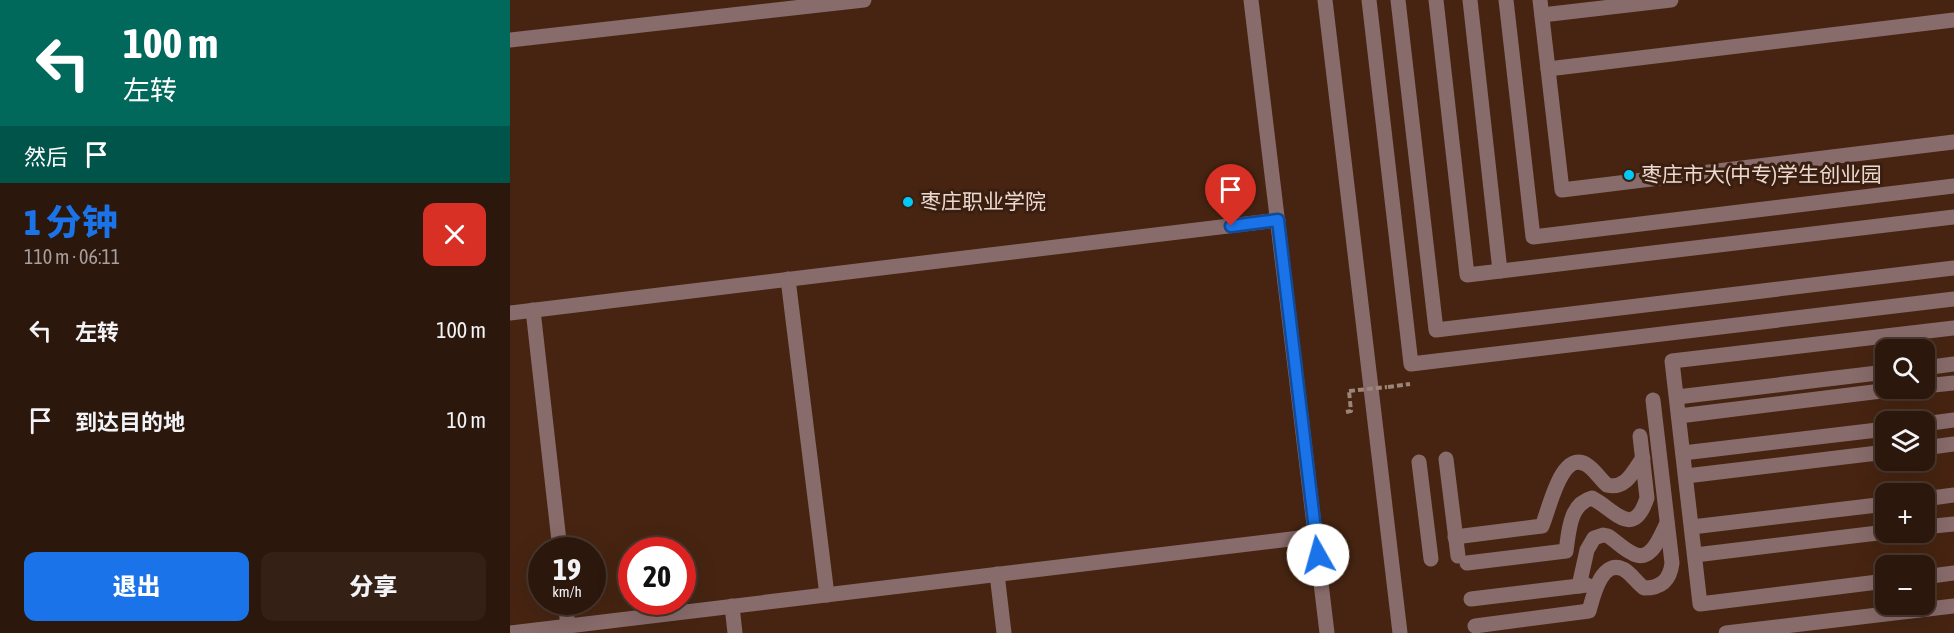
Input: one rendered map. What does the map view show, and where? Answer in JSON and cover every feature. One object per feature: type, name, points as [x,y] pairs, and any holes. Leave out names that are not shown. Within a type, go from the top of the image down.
[{"type":"lane","points":[[510,40],[864,0]]},
{"type":"lane","points":[[1251,0],[1327,633]]},
{"type":"lane","points":[[1325,0],[1400,633]]},
{"type":"lane","points":[[1369,0],[1411,364],[1954,300]]},
{"type":"lane","points":[[1398,0],[1436,330],[1954,268]]},
{"type":"lane","points":[[1436,0],[1467,275],[1954,217]]},
{"type":"lane","points":[[1470,0],[1500,271]]},
{"type":"lane","points":[[1506,0],[1533,237],[1954,186]]},
{"type":"lane","points":[[1671,0],[1541,8],[1562,190],[1954,142]]},
{"type":"lane","points":[[1548,69],[1954,20]]},
{"type":"lane","points":[[510,313],[1278,220]]},
{"type":"lane","points":[[788,279],[827,595]]},
{"type":"lane","points":[[533,310],[559,537]]},
{"type":"lane","points":[[1875,582],[1700,604],[1672,361],[1954,328]]},
{"type":"lane","points":[[1935,367],[1954,364]]},
{"type":"lane","points":[[1677,398],[1875,373]]},
{"type":"lane","points":[[1935,385],[1954,383]]},
{"type":"lane","points":[[1679,416],[1875,392]]},
{"type":"lane","points":[[1475,626],[1539,625],[1589,611],[1598,584],[1607,570],[1612,567],[1623,569],[1644,588],[1655,588],[1665,582],[1671,571],[1672,563],[1653,400]]},
{"type":"lane","points":[[1935,423],[1954,420]]},
{"type":"lane","points":[[1683,453],[1875,430]]},
{"type":"lane","points":[[1446,459],[1455,537],[1462,559],[1566,551],[1573,515],[1576,508],[1586,500],[1592,498],[1623,520],[1637,518],[1644,508],[1647,498],[1640,436]]},
{"type":"lane","points":[[1935,447],[1954,444]]},
{"type":"lane","points":[[1686,476],[1875,453]]},
{"type":"lane","points":[[1455,537],[1542,526],[1560,477],[1568,466],[1573,463],[1583,463],[1588,465],[1607,485],[1619,486],[1624,483],[1643,458]]},
{"type":"lane","points":[[1419,462],[1431,559]]},
{"type":"lane","points":[[1935,498],[1954,495]]},
{"type":"lane","points":[[1692,527],[1875,505]]},
{"type":"lane","points":[[1579,586],[1587,550],[1594,538],[1608,536],[1634,555],[1649,554],[1667,523]]},
{"type":"lane","points":[[1935,526],[1954,524]]},
{"type":"lane","points":[[1695,555],[1875,533]]},
{"type":"lane","points":[[510,633],[1316,536]]},
{"type":"lane","points":[[1935,576],[1954,573]]},
{"type":"lane","points":[[997,574],[1004,633]]},
{"type":"lane","points":[[1471,599],[1598,584]]},
{"type":"lane","points":[[732,606],[735,633]]},
{"type":"lane","points":[[1726,633],[1954,606]]},
{"type":"lane","points":[[567,615],[568,626]]},
{"type":"path","points":[[1346,412],[1351,411],[1349,391],[1415,384]]},
{"type":"shaded area","points":[[510,0],[1954,0],[1954,633],[510,633]]},
{"type":"place","name":"枣庄市大(中专)学生创业园","points":[[1629,175]]},
{"type":"place","name":"枣庄职业学院","points":[[908,202]]},
{"type":"route","points":[[1231,226],[1278,220],[1318,555]]}]
